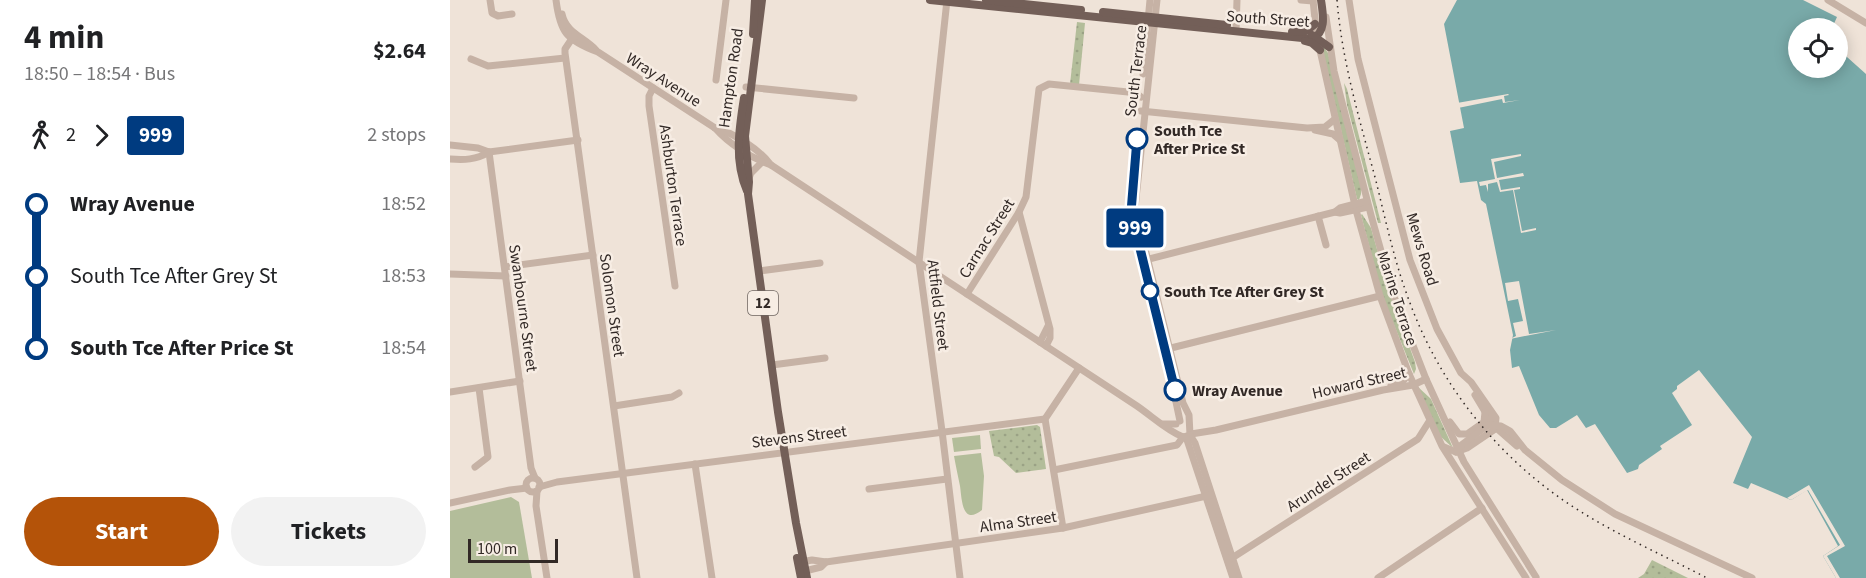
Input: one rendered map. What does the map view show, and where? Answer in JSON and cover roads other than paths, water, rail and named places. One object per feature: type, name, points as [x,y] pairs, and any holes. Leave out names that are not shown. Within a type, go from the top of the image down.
[{"type":"main road","name":"Hampton Road","points":[[748,194],[743,182],[742,145],[755,0]]},
{"type":"main road","name":"Hampton Road","points":[[748,87],[762,0]]},
{"type":"main road","name":"South Street","points":[[930,0],[1151,19]]},
{"type":"main road","name":"South Street","points":[[986,0],[1312,39],[1317,37],[1323,22],[1318,0]]},
{"type":"main road","points":[[1292,35],[1306,32],[1315,24]]},
{"type":"main road","points":[[1292,35],[1312,43],[1320,50]]},
{"type":"main road","name":"South Street","points":[[1317,37],[1329,46]]},
{"type":"main road","name":"Hampton Road","points":[[742,145],[749,178],[748,194],[782,452],[804,575]]},
{"type":"street","points":[[490,0],[492,13],[498,16],[512,14]]},
{"type":"street","points":[[558,0],[561,27],[565,34],[574,36]]},
{"type":"street","points":[[716,80],[726,0]]},
{"type":"street","name":"South Terrace","points":[[1150,0],[1151,19],[1135,200],[1136,214],[1187,434],[1239,578]]},
{"type":"street","name":"South Terrace","points":[[1142,111],[1141,98],[1151,19],[1157,0]]},
{"type":"street","points":[[1236,29],[1237,0]]},
{"type":"street","points":[[1301,0],[1318,0]]},
{"type":"street","name":"Marine Terrace","points":[[1318,0],[1315,24],[1317,37],[1355,207],[1380,296],[1413,385],[1442,446],[1526,578]]},
{"type":"street","name":"Marine Terrace","points":[[1318,0],[1368,204],[1393,294],[1426,379],[1464,462],[1536,578]]},
{"type":"street","name":"Mews Road","points":[[1349,0],[1358,59],[1410,260],[1437,329],[1464,378],[1471,382],[1494,413],[1496,427],[1521,444],[1524,450],[1562,480],[1615,514],[1752,578]]},
{"type":"street","points":[[1828,0],[1866,23]]},
{"type":"street","name":"Attfield Street","points":[[947,1],[919,262],[960,578]]},
{"type":"street","name":"Wray Avenue","points":[[574,36],[587,48],[598,52],[715,128],[723,137],[765,157],[771,165]]},
{"type":"street","name":"Solomon Street","points":[[574,36],[565,49],[565,58],[637,578]]},
{"type":"street","points":[[471,59],[488,66],[565,58]]},
{"type":"street","name":"Carnac Street","points":[[967,294],[1019,213],[1026,196],[1039,88],[1049,84],[1136,93],[1141,98]]},
{"type":"street","points":[[748,87],[854,98]]},
{"type":"street","name":"Ashburton Terrace","points":[[653,88],[649,96],[649,106],[675,286]]},
{"type":"street","points":[[1142,111],[1307,128],[1333,134],[1341,141]]},
{"type":"street","points":[[1307,128],[1325,126],[1335,119]]},
{"type":"street","points":[[450,145],[478,148],[489,152],[578,140]]},
{"type":"street","name":"Wray Avenue","points":[[742,145],[762,162],[771,165],[919,262],[1163,424],[1165,428],[1187,434]]},
{"type":"street","points":[[450,159],[466,160],[482,157],[489,152]]},
{"type":"street","name":"Swanbourne Street","points":[[489,152],[532,485],[547,578]]},
{"type":"street","points":[[749,178],[762,162]]},
{"type":"street","points":[[1145,260],[1318,216],[1340,213],[1368,204]]},
{"type":"street","points":[[1019,213],[1051,333],[1043,344]]},
{"type":"street","points":[[1318,216],[1326,245]]},
{"type":"street","points":[[505,267],[593,255]]},
{"type":"street","points":[[759,271],[820,263]]},
{"type":"street","points":[[450,274],[506,276]]},
{"type":"street","points":[[1167,349],[1380,296]]},
{"type":"street","name":"South Terrace","points":[[1167,349],[1178,423],[1177,432],[1187,434]]},
{"type":"street","points":[[772,365],[825,358]]},
{"type":"street","points":[[1064,528],[1045,419],[1079,368]]},
{"type":"street","points":[[1383,390],[1403,381],[1409,374]]},
{"type":"street","points":[[1442,446],[1460,449],[1496,427],[1464,378]]},
{"type":"street","name":"Howard Street","points":[[1054,470],[1177,445],[1187,434],[1216,430],[1383,390],[1413,385],[1426,379]]},
{"type":"street","points":[[450,392],[520,381]]},
{"type":"street","points":[[476,467],[488,457],[479,388]]},
{"type":"street","points":[[614,406],[672,397],[679,393]]},
{"type":"street","points":[[1462,479],[1454,458],[1485,420],[1483,406]]},
{"type":"street","points":[[1440,411],[1459,434],[1464,435],[1476,430]]},
{"type":"street","name":"Stevens Street","points":[[450,503],[532,485],[1045,419]]},
{"type":"street","name":"Arundel Street","points":[[1232,558],[1418,439],[1430,420]]},
{"type":"street","points":[[1163,424],[1178,423],[1187,434]]},
{"type":"street","points":[[695,464],[712,578]]},
{"type":"street","points":[[869,489],[947,479]]},
{"type":"street","name":"South Terrace","points":[[1209,496],[1233,578]]},
{"type":"street","name":"Alma Street","points":[[801,562],[819,560],[826,562],[1064,528],[1209,496]]},
{"type":"street","points":[[1378,578],[1489,503]]},
{"type":"street","name":"Alma Street","points":[[804,575],[826,562]]},
{"type":"water","points":[[1457,0],[1803,0],[1837,17],[1788,18],[1788,78],[1848,78],[1848,58],[1866,74],[1866,578],[1836,578],[1823,556],[1838,546],[1807,490],[1791,500],[1751,483],[1748,489],[1733,483],[1752,437],[1699,370],[1677,386],[1672,393],[1692,425],[1660,446],[1662,449],[1639,465],[1638,469],[1627,473],[1595,424],[1586,428],[1577,415],[1556,428],[1550,428],[1539,415],[1519,366],[1512,368],[1510,350],[1513,335],[1486,204],[1481,200],[1477,181],[1460,183],[1450,131],[1464,128],[1444,24]]},
{"type":"railway","points":[[1337,0],[1352,91],[1391,243],[1410,303],[1438,364],[1476,419],[1522,468],[1548,489],[1607,527],[1707,578]]},
{"type":"place","name":"South Tce After Price St","points":[[1137,139]]},
{"type":"place","name":"South Tce After Grey St","points":[[1150,291]]},
{"type":"place","name":"Wray Avenue","points":[[1175,390]]}]
